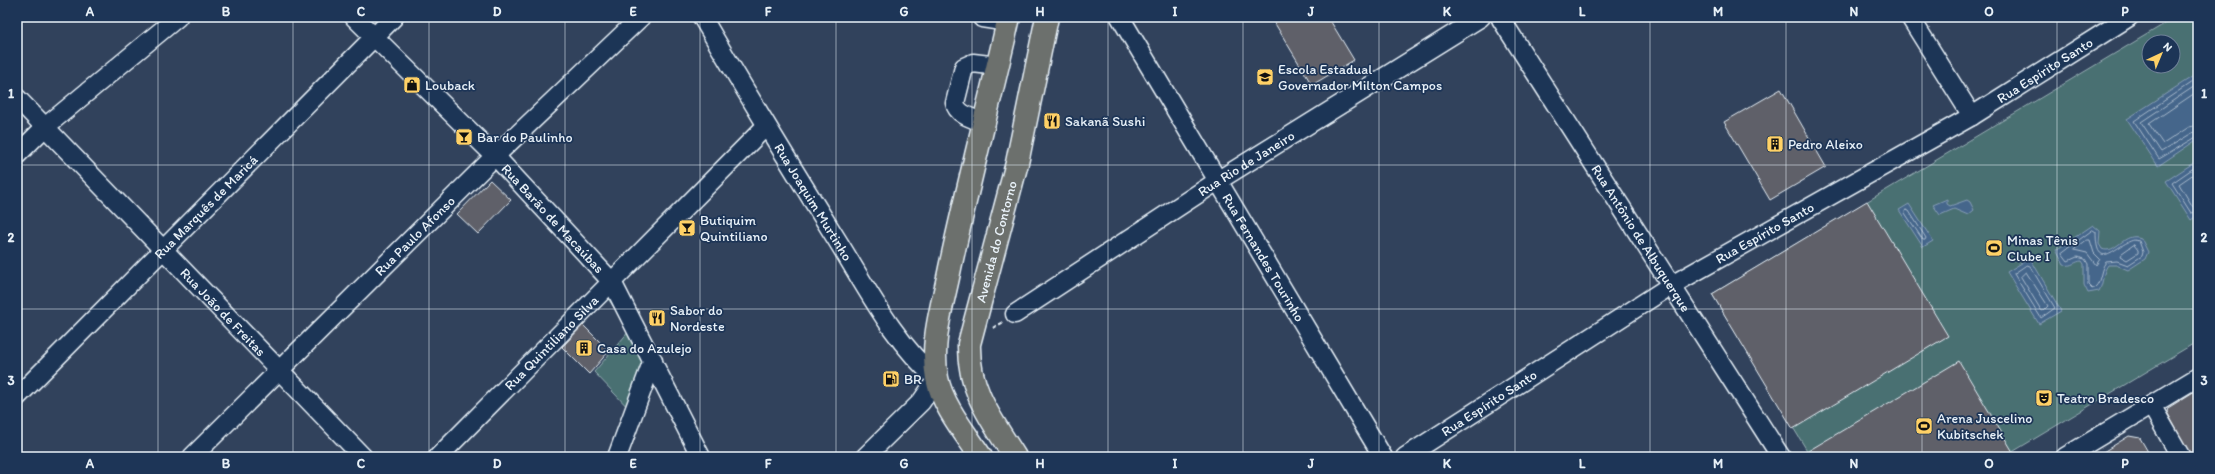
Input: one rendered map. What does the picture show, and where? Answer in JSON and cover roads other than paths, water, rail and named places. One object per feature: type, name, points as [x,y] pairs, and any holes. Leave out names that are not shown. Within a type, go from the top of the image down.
[{"type":"main road","name":"Avenida do Contorno","points":[[1015,457],[981,402],[971,378],[968,360],[969,344],[1017,163],[1047,17]]},
{"type":"main road","points":[[981,457],[945,401],[937,379],[934,346],[961,214],[985,123],[1008,19]]},
{"type":"main road","points":[[937,379],[981,402]]},
{"type":"street","points":[[17,155],[45,127],[178,17]]},
{"type":"street","name":"Rua Barão de Macaúbas","points":[[354,17],[495,156],[612,282],[701,457]]},
{"type":"street","name":"Rua Marquês de Maricá","points":[[17,397],[394,17]]},
{"type":"street","name":"Rua Paulo Afonso","points":[[192,457],[495,156],[642,17]]},
{"type":"street","name":"Rua Joaquim Murtinho","points":[[702,17],[766,126],[889,325],[919,364],[937,379]]},
{"type":"street","name":"Rua Fernandes Tourinho","points":[[1120,17],[1219,180],[1383,457]]},
{"type":"street","name":"Rua Rio de Janeiro","points":[[1015,314],[1219,180],[1481,17]]},
{"type":"street","points":[[1910,17],[1972,116]]},
{"type":"street","name":"Rua Espírito Santo","points":[[1405,457],[1670,286],[1972,116],[2129,17]]},
{"type":"street","points":[[982,18],[1008,19]]},
{"type":"street","name":"Rua Antônio de Albuquerque","points":[[1497,18],[1781,457]]},
{"type":"street","points":[[985,123],[961,113],[956,108],[955,103],[964,67],[973,63],[998,66]]},
{"type":"street","name":"Rua João de Freitas","points":[[17,98],[363,457]]},
{"type":"street","name":"Rua Quintiliano Silva","points":[[438,457],[766,126]]},
{"type":"street","points":[[617,457],[653,360]]},
{"type":"street","points":[[2065,457],[2198,377]]},
{"type":"street","points":[[865,457],[921,402],[937,379]]},
{"type":"street","points":[[2151,405],[2180,455]]},
{"type":"water","points":[[2198,73],[2198,139],[2158,166],[2127,119]]},
{"type":"water","points":[[2198,160],[2198,215],[2191,220],[2166,181]]},
{"type":"water","points":[[1947,199],[1947,204],[1950,206],[1967,200],[1970,202],[1974,210],[1968,215],[1954,209],[1940,215],[1933,205]]},
{"type":"water","points":[[1909,204],[1933,241],[1923,247],[1899,210]]},
{"type":"water","points":[[2093,225],[2100,231],[2099,244],[2102,249],[2112,249],[2125,240],[2135,237],[2141,238],[2148,252],[2145,259],[2128,270],[2116,265],[2108,265],[2099,291],[2088,293],[2084,285],[2084,264],[2082,261],[2064,265],[2056,250]]},
{"type":"water","points":[[2030,258],[2061,311],[2039,324],[2007,272]]},
{"type":"place","name":"Escola Estadual Governador Milton Campos","points":[[1265,77]]},
{"type":"place","name":"Louback","points":[[412,85]]},
{"type":"place","name":"Sakanã Sushi","points":[[1052,121]]},
{"type":"place","name":"Bar do Paulinho","points":[[464,137]]},
{"type":"place","name":"Pedro Aleixo","points":[[1775,144]]},
{"type":"place","name":"Butiquim Quintiliano","points":[[687,228]]},
{"type":"place","name":"Minas Tênis Clube I","points":[[1994,248]]},
{"type":"place","name":"Sabor do Nordeste","points":[[657,318]]},
{"type":"place","name":"Casa do Azulejo","points":[[584,348]]},
{"type":"place","name":"BR","points":[[891,379]]},
{"type":"place","name":"Teatro Bradesco","points":[[2044,398]]},
{"type":"place","name":"Arena Juscelino Kubitschek","points":[[1924,426]]}]
